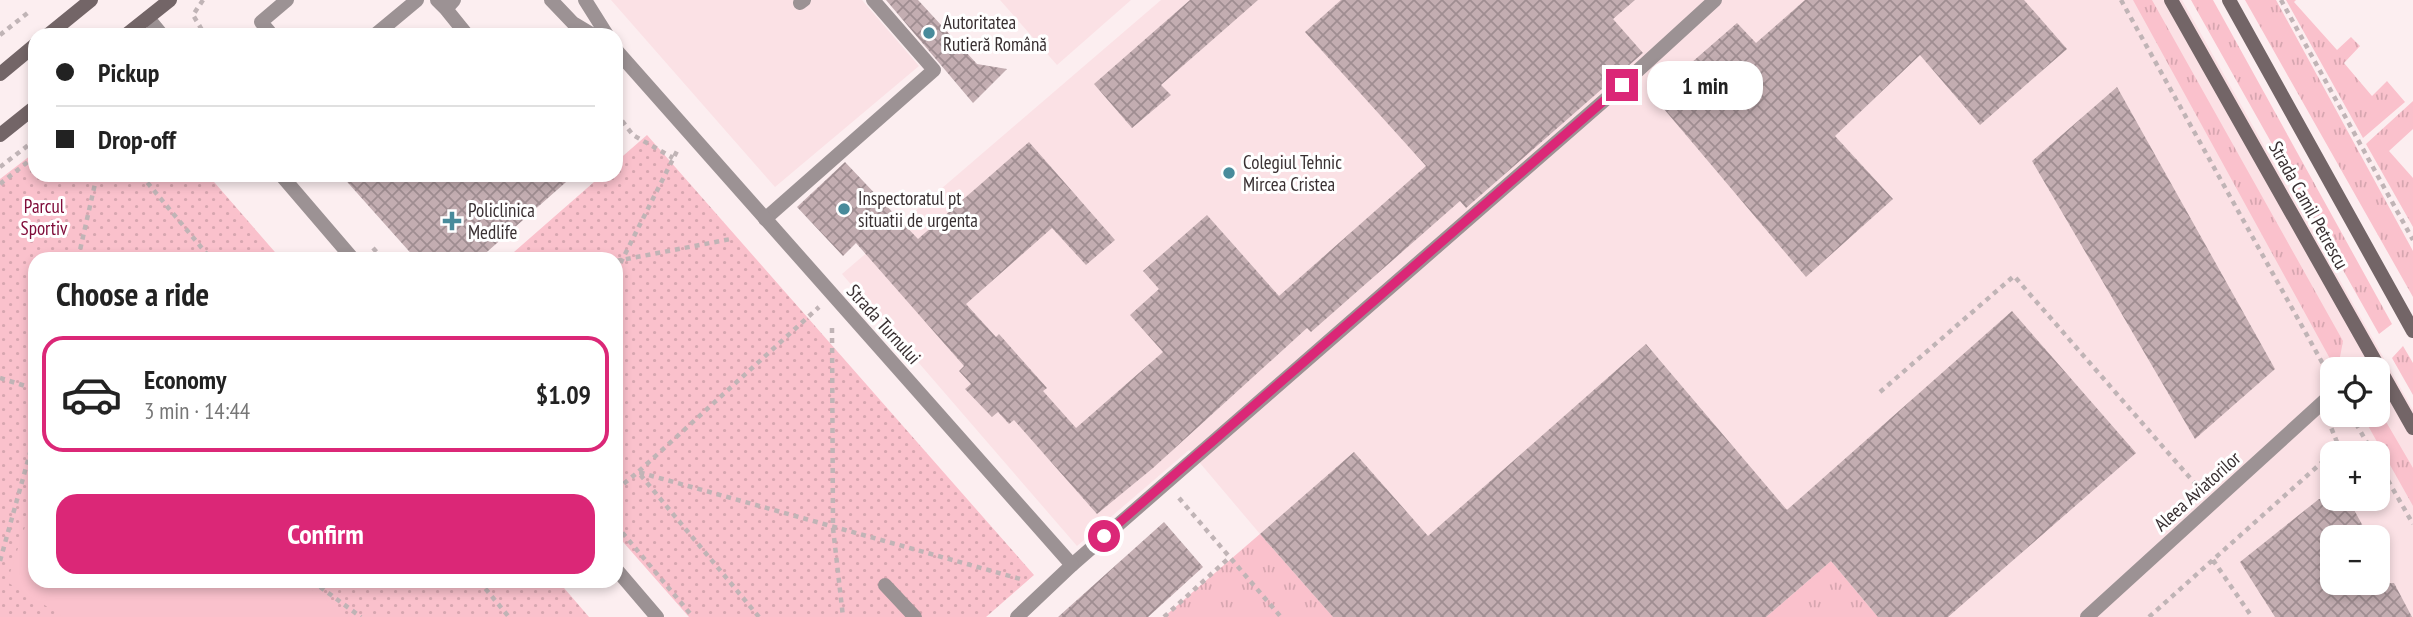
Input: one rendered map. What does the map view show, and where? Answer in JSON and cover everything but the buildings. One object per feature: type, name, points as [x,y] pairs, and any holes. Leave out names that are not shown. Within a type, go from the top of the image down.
[{"type":"street","points":[[135,28],[170,0]]},
{"type":"street","points":[[266,28],[261,22],[287,0]]},
{"type":"street","points":[[383,28],[417,0]]},
{"type":"street","points":[[551,0],[581,28]]},
{"type":"street","points":[[585,0],[603,28]]},
{"type":"street","points":[[765,219],[934,70],[873,0]]},
{"type":"street","points":[[1017,617],[1165,482],[1613,93],[1715,0]]},
{"type":"street","name":"Strada Camil Petrescu","points":[[2171,0],[2413,428]]},
{"type":"street","name":"Strada Camil Petrescu","points":[[2229,0],[2413,331]]},
{"type":"street","points":[[56,28],[88,1]]},
{"type":"street","points":[[445,3],[462,28]]},
{"type":"street","points":[[148,18],[156,28]]},
{"type":"street","points":[[0,74],[28,52]]},
{"type":"street","name":"Strada Turnului","points":[[623,58],[1072,565]]},
{"type":"street","points":[[0,135],[28,113]]},
{"type":"street","points":[[287,182],[347,252]]},
{"type":"street","name":"Aleea Aviatorilor","points":[[2087,617],[2320,405]]},
{"type":"street","points":[[623,577],[657,617]]},
{"type":"street","points":[[886,585],[915,617]]},
{"type":"path","points":[[201,28],[193,15],[204,0]]},
{"type":"path","points":[[2121,0],[2320,359]]},
{"type":"path","points":[[2281,0],[2413,240]]},
{"type":"path","points":[[0,35],[30,11]]},
{"type":"path","points":[[623,122],[633,135],[673,158]]},
{"type":"path","points":[[623,252],[688,132]]},
{"type":"path","points":[[0,167],[28,145]]},
{"type":"path","points":[[0,184],[28,162]]},
{"type":"path","points":[[80,252],[95,182]]},
{"type":"path","points":[[147,182],[205,252]]},
{"type":"path","points":[[623,260],[731,239]]},
{"type":"path","points":[[1880,392],[2014,276],[2213,504]]},
{"type":"path","points":[[623,484],[832,295]]},
{"type":"path","points":[[832,295],[833,528],[843,617]]},
{"type":"path","points":[[0,379],[28,387]]},
{"type":"path","points":[[2149,617],[2339,447],[2331,427]]},
{"type":"path","points":[[0,561],[28,460]]},
{"type":"path","points":[[638,472],[1033,583]]},
{"type":"path","points":[[638,472],[759,617]]},
{"type":"path","points":[[1165,482],[1281,617]]},
{"type":"path","points":[[2390,484],[2413,524]]},
{"type":"path","points":[[623,533],[692,617]]},
{"type":"path","points":[[1164,617],[1230,557]]},
{"type":"path","points":[[2213,560],[2252,617]]},
{"type":"path","points":[[322,588],[361,617]]},
{"type":"path","points":[[485,588],[509,617]]},
{"type":"shaded area","points":[[611,0],[862,0],[919,66],[775,187]]},
{"type":"shaded area","points":[[1000,0],[1131,0],[1057,65]]},
{"type":"shaded area","points":[[1161,0],[2182,0],[2383,357],[2320,357],[2320,427],[2390,427],[2390,369],[2413,410],[2413,617],[1164,617],[1260,534],[1189,450],[1077,546],[842,274]]},
{"type":"green space","points":[[2133,0],[2152,0],[2343,341],[2340,357],[2329,357]]},
{"type":"green space","points":[[2191,0],[2213,0],[2392,324],[2379,334]]},
{"type":"green space","points":[[2245,0],[2276,0],[2413,251],[2413,297]]},
{"type":"green space","points":[[2286,0],[2296,0],[2294,2],[2337,50],[2351,37],[2360,46],[2344,63],[2372,96],[2387,81],[2405,102],[2363,138]]},
{"type":"green space","points":[[2413,101],[2413,129],[2389,151],[2413,178],[2413,227],[2366,144]]},
{"type":"green space","points":[[647,135],[1034,575],[986,617],[689,617],[623,542],[623,252],[514,252],[594,182],[623,182],[623,156]]},
{"type":"green space","name":"Parcul Sportiv","points":[[28,157],[28,182],[214,182],[275,252],[28,252],[28,588],[564,588],[589,617],[0,617],[0,179]]},
{"type":"green space","points":[[2403,346],[2413,363],[2413,395],[2392,358]]},
{"type":"green space","points":[[2369,427],[2389,427],[2413,468],[2413,506],[2390,465],[2390,441],[2377,441]]},
{"type":"green space","points":[[28,518],[28,588],[310,588],[350,617],[64,617],[7,582]]},
{"type":"green space","points":[[1260,534],[1333,617],[1164,617]]},
{"type":"green space","points":[[1831,561],[1878,617],[1766,617]]},
{"type":"place","name":"Autoritatea Rutieră Română","points":[[929,33]]},
{"type":"place","name":"Colegiul Tehnic Mircea Cristea","points":[[1229,173]]},
{"type":"place","name":"Inspectoratul pt situatii de urgenta","points":[[844,209]]},
{"type":"place","name":"Policlinica Medlife","points":[[452,221]]},
{"type":"route","points":[[1104,536],[1622,85]]}]
